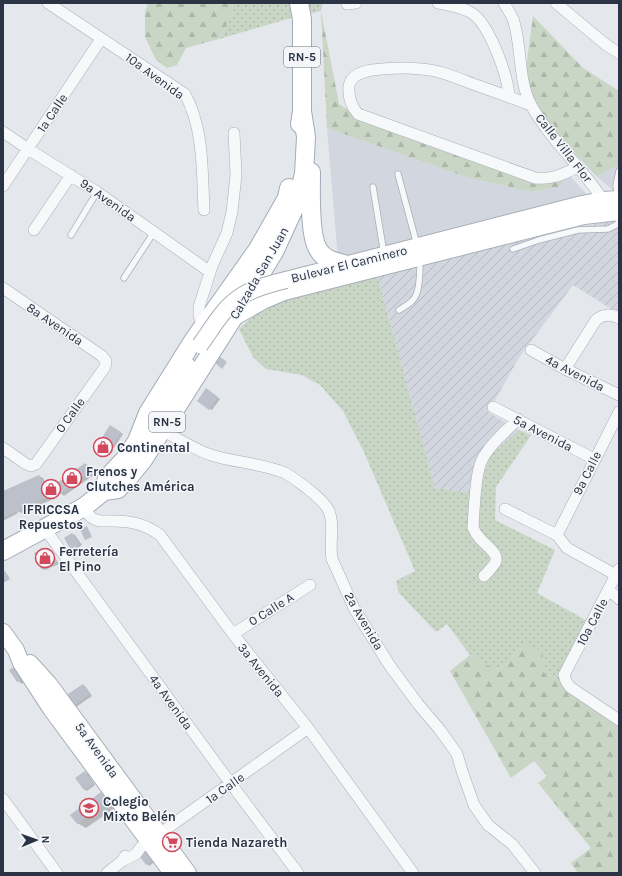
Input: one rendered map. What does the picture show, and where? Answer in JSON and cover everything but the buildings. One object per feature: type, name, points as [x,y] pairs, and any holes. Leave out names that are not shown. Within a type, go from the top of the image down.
[{"type":"main road","name":"RN-5","points":[[299,3],[302,19],[302,112]]},
{"type":"main road","points":[[302,112],[310,127],[313,228],[315,243],[318,250],[324,256],[330,260],[344,264]]},
{"type":"main road","name":"Calzada San Juan","points":[[104,491],[107,478],[126,458],[137,441],[144,427],[148,413],[205,323],[258,249],[287,198],[297,164],[298,136],[302,112]]},
{"type":"main road","name":"Calzada San Juan","points":[[3,551],[84,508],[104,491],[118,489],[143,460],[274,252],[297,202],[304,174],[306,137],[302,112]]},
{"type":"main road","name":"Bulevar El Caminero","points":[[225,330],[263,301],[284,292],[419,252],[584,216],[614,207]]},
{"type":"main road","name":"Bulevar El Caminero","points":[[144,427],[155,418],[200,345],[219,318],[240,297],[254,290],[344,264],[384,255],[419,252]]},
{"type":"main road","points":[[205,323],[225,330]]},
{"type":"main road","name":"5a Avenida","points":[[3,620],[44,688],[172,873]]},
{"type":"main road","name":"5a Avenida","points":[[8,641],[21,663],[44,688]]},
{"type":"main road","name":"5a Avenida","points":[[150,841],[188,873]]},
{"type":"street","name":"10a Avenida","points":[[48,3],[185,94],[191,105],[196,120],[199,138],[204,210]]},
{"type":"street","points":[[438,3],[462,8],[472,12],[486,29],[509,86],[510,97]]},
{"type":"street","name":"Calle Villa Flor","points":[[504,3],[514,20],[520,47],[524,86],[531,105],[552,136],[614,207]]},
{"type":"street","points":[[556,3],[619,54]]},
{"type":"street","name":"1a Calle","points":[[3,186],[101,39]]},
{"type":"street","points":[[531,105],[442,73],[422,69],[402,68],[365,71],[356,75],[351,80],[349,95],[350,102],[358,114],[535,178],[554,178],[578,167]]},
{"type":"street","name":"9a Avenida","points":[[3,132],[97,192],[210,272]]},
{"type":"street","points":[[205,323],[199,316],[198,311],[210,272],[227,233],[232,212],[236,175],[234,133]]},
{"type":"street","points":[[34,230],[71,175]]},
{"type":"street","name":"8a Avenida","points":[[3,288],[102,356],[106,361]]},
{"type":"street","points":[[565,369],[596,320],[600,317],[614,316]]},
{"type":"street","name":"4a Avenida","points":[[531,350],[565,369],[619,395]]},
{"type":"street","name":"0 Calle","points":[[3,448],[26,464],[31,466],[36,464],[105,366],[106,361]]},
{"type":"street","name":"5a Avenida","points":[[493,406],[594,459]]},
{"type":"street","name":"9a Calle","points":[[557,535],[619,412]]},
{"type":"street","points":[[484,576],[495,563],[496,559],[494,553],[476,535],[473,528],[478,476],[481,463],[487,453],[518,419]]},
{"type":"street","name":"2a Avenida","points":[[162,430],[186,444],[210,455],[266,467],[287,474],[321,499],[329,511],[331,518],[332,559],[355,610],[390,666],[457,754],[474,805],[484,820],[512,844],[535,873]]},
{"type":"street","name":"3a Avenida","points":[[84,508],[91,518],[95,520],[136,523],[160,535],[233,634],[308,728],[413,873]]},
{"type":"street","points":[[505,509],[557,535],[568,548],[618,572]]},
{"type":"street","name":"4a Avenida","points":[[45,529],[231,784],[298,873]]},
{"type":"street","name":"10a Calle","points":[[618,572],[564,674],[570,687],[619,720]]},
{"type":"street","name":"0 Calle A","points":[[233,634],[310,585]]},
{"type":"street","points":[[609,590],[619,599]]},
{"type":"street","name":"1a Calle","points":[[107,873],[122,861],[126,855],[150,841],[308,728]]},
{"type":"street","points":[[3,799],[57,873]]},
{"type":"lane","points":[[513,249],[539,240],[578,230],[608,229],[616,226],[614,207],[619,171]]},
{"type":"lane","points":[[398,174],[419,252],[420,270],[416,296],[412,301],[399,310]]},
{"type":"lane","points":[[373,187],[384,255]]},
{"type":"lane","points":[[71,235],[97,192]]},
{"type":"lane","points":[[124,278],[154,232]]},
{"type":"shaded area","points":[[327,128],[463,176],[532,192],[558,187],[569,175],[590,198],[338,259]]},
{"type":"shaded area","points":[[619,165],[619,193],[616,193],[596,176]]},
{"type":"shaded area","points":[[619,220],[619,314],[573,285],[520,356],[488,412],[519,430],[490,456],[477,494],[435,488],[377,275],[585,226]]},
{"type":"green space","points":[[148,3],[233,3],[232,14],[219,39],[186,48],[177,65],[167,68],[156,60],[145,37],[145,12]]},
{"type":"green space","points":[[233,3],[323,3],[321,11],[219,39],[232,14]]},
{"type":"green space","points":[[321,11],[339,104],[355,114],[544,177],[569,175],[558,187],[532,192],[463,176],[327,128]]},
{"type":"green space","points":[[533,16],[583,68],[619,91],[619,165],[596,176],[548,124],[530,97],[526,68]]},
{"type":"green space","points":[[377,275],[435,488],[477,494],[490,456],[519,430],[531,435],[496,487],[495,520],[555,550],[537,593],[591,623],[563,682],[544,673],[521,643],[510,660],[498,670],[482,663],[470,655],[447,624],[436,632],[399,593],[396,581],[415,571],[363,450],[343,411],[320,385],[302,375],[266,369],[253,357],[239,329],[256,313],[277,301]]},
{"type":"green space","points":[[521,643],[542,651],[544,673],[563,682],[619,726],[619,873],[578,873],[571,863],[591,848],[538,783],[547,776],[534,761],[511,778],[450,671],[470,655],[482,663],[498,670],[510,660]]},
{"type":"place","name":"Continental","points":[[103,447]]},
{"type":"place","name":"Frenos y Clutches América","points":[[72,478]]},
{"type":"place","name":"IFRICCSA Repuestos","points":[[51,489]]},
{"type":"place","name":"Ferretería El Pino","points":[[45,558]]},
{"type":"place","name":"Colegio Mixto Belén","points":[[89,808]]},
{"type":"place","name":"Tienda Nazareth","points":[[172,842]]}]
